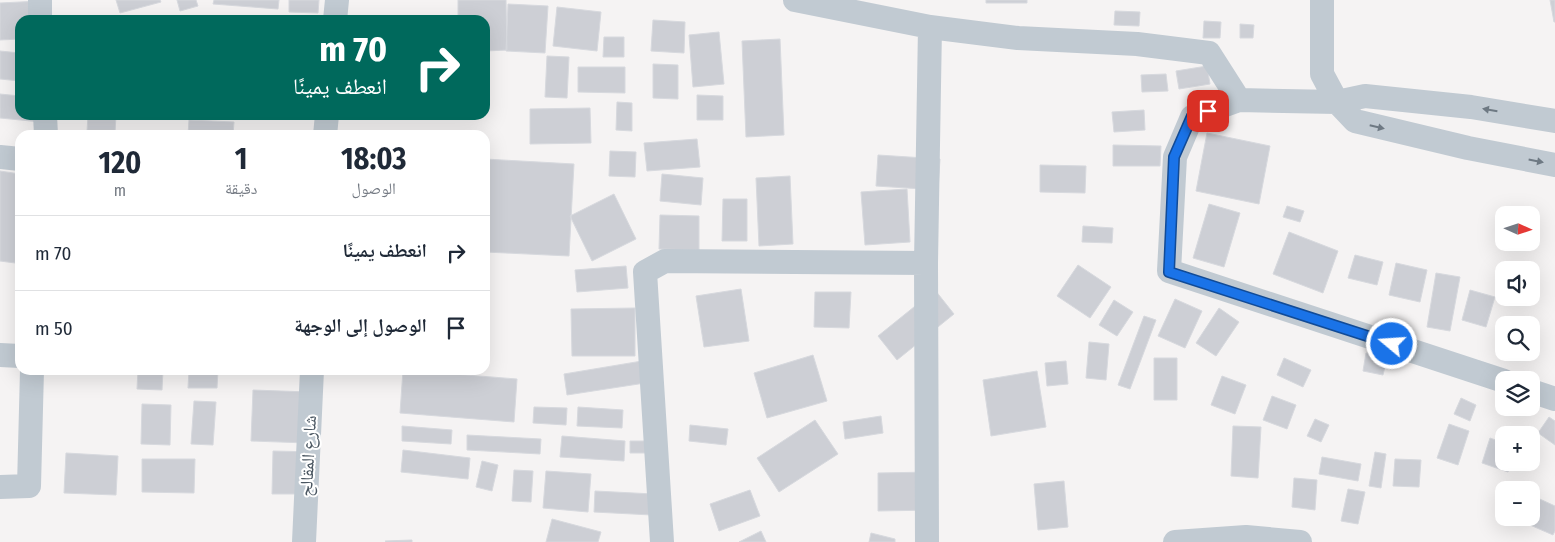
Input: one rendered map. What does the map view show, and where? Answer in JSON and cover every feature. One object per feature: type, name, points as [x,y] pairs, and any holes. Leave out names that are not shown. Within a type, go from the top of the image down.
[{"type":"street","points":[[40,0],[40,15]]},
{"type":"street","points":[[335,15],[336,0]]},
{"type":"street","points":[[795,0],[930,27],[1018,38],[1137,44],[1209,53],[1239,100]]},
{"type":"street","points":[[1322,0],[1322,74],[1337,102],[1355,122],[1468,148],[1555,165]]},
{"type":"street","points":[[926,542],[926,263],[930,27]]},
{"type":"street","points":[[1495,378],[1169,272],[1174,157],[1192,116],[1239,100],[1337,102],[1365,96],[1471,107],[1555,121]]},
{"type":"street","points":[[0,156],[15,158]]},
{"type":"street","points":[[662,542],[645,272],[665,261],[926,263]]},
{"type":"street","points":[[0,355],[15,356]]},
{"type":"street","points":[[0,487],[29,486],[32,375]]},
{"type":"street","name":"شارع المقالح","points":[[304,542],[312,375]]},
{"type":"street","points":[[1540,394],[1555,399]]},
{"type":"street","points":[[1175,542],[1246,537],[1300,542]]},
{"type":"building","points":[[116,0],[160,0],[161,2],[120,13]]},
{"type":"building","points":[[177,0],[196,0],[198,6],[180,11]]},
{"type":"building","points":[[214,0],[279,0],[278,9],[213,4]]},
{"type":"building","points":[[289,0],[319,0],[318,13],[289,12]]},
{"type":"building","points":[[458,0],[506,0],[507,50],[490,51],[490,15],[458,15]]},
{"type":"building","points":[[986,0],[1027,0],[1027,3],[986,3]]},
{"type":"building","points":[[1550,0],[1555,0],[1555,22],[1554,22]]},
{"type":"building","points":[[39,1],[40,15],[15,15],[15,39],[0,40],[0,3]]},
{"type":"building","points":[[508,4],[548,6],[545,53],[506,51]]},
{"type":"building","points":[[557,7],[601,12],[597,51],[553,46]]},
{"type":"building","points":[[1115,11],[1140,12],[1139,26],[1114,25]]},
{"type":"building","points":[[653,20],[685,22],[684,53],[651,51]]},
{"type":"building","points":[[1204,21],[1221,22],[1220,38],[1203,38]]},
{"type":"building","points":[[1240,24],[1254,25],[1253,38],[1240,38]]},
{"type":"building","points":[[719,32],[724,84],[693,87],[689,35]]},
{"type":"building","points":[[604,37],[624,37],[624,57],[603,57]]},
{"type":"building","points":[[780,39],[784,135],[746,137],[742,41]]},
{"type":"building","points":[[0,51],[15,52],[15,80],[0,79]]},
{"type":"building","points":[[547,56],[569,57],[567,98],[545,97]]},
{"type":"building","points":[[653,64],[678,65],[678,99],[653,98]]},
{"type":"building","points":[[1207,66],[1210,84],[1179,89],[1176,71]]},
{"type":"building","points":[[578,67],[625,67],[625,93],[578,92]]},
{"type":"building","points":[[1166,74],[1168,91],[1142,92],[1141,75]]},
{"type":"building","points":[[0,94],[15,96],[15,119],[0,118]]},
{"type":"building","points":[[697,95],[723,96],[723,120],[697,120]]},
{"type":"building","points":[[617,102],[632,103],[632,131],[616,130]]},
{"type":"building","points":[[590,108],[591,143],[530,144],[530,109]]},
{"type":"building","points":[[1144,110],[1145,130],[1114,132],[1112,112]]},
{"type":"building","points":[[20,120],[51,120],[51,123]]},
{"type":"building","points":[[88,120],[116,120],[115,130],[87,130]]},
{"type":"building","points":[[189,120],[234,122],[233,130],[188,130]]},
{"type":"building","points":[[1207,133],[1270,146],[1259,204],[1196,191]]},
{"type":"building","points":[[697,139],[700,167],[647,171],[644,143]]},
{"type":"building","points":[[1113,145],[1161,146],[1160,166],[1113,166]]},
{"type":"building","points":[[610,151],[636,152],[635,177],[609,176]]},
{"type":"building","points":[[878,155],[940,159],[938,190],[876,186]]},
{"type":"building","points":[[490,159],[574,164],[569,256],[490,252]]},
{"type":"building","points":[[1040,165],[1086,166],[1085,193],[1040,192]]},
{"type":"building","points":[[0,171],[15,173],[15,263],[0,261]]},
{"type":"building","points":[[662,174],[703,178],[701,205],[660,201]]},
{"type":"building","points":[[790,176],[793,244],[759,246],[756,178]]},
{"type":"building","points":[[907,189],[910,242],[865,245],[861,192]]},
{"type":"building","points":[[614,194],[636,239],[592,261],[570,216]]},
{"type":"building","points":[[723,199],[747,199],[747,241],[722,241]]},
{"type":"building","points":[[1209,204],[1240,213],[1224,267],[1193,258]]},
{"type":"building","points":[[1287,206],[1304,211],[1300,222],[1283,217]]},
{"type":"building","points":[[660,215],[699,216],[699,250],[659,249]]},
{"type":"building","points":[[1083,226],[1113,228],[1112,243],[1082,242]]},
{"type":"building","points":[[1289,232],[1338,251],[1323,293],[1273,274]]},
{"type":"building","points":[[1355,255],[1383,262],[1377,285],[1348,278]]},
{"type":"building","points":[[1396,263],[1427,270],[1420,302],[1389,295]]},
{"type":"building","points":[[1078,265],[1111,287],[1090,318],[1057,296]]},
{"type":"building","points":[[626,266],[628,288],[577,292],[575,270]]},
{"type":"building","points":[[1436,273],[1460,277],[1450,331],[1427,327]]},
{"type":"building","points":[[741,289],[749,341],[704,347],[696,296]]},
{"type":"building","points":[[935,290],[954,314],[897,360],[878,336]]},
{"type":"building","points":[[1470,290],[1495,297],[1486,327],[1462,320]]},
{"type":"building","points":[[815,292],[851,292],[849,328],[814,327]]},
{"type":"building","points":[[1175,299],[1202,311],[1185,348],[1158,336]]},
{"type":"building","points":[[1114,300],[1133,312],[1117,336],[1099,325]]},
{"type":"building","points":[[635,308],[635,356],[572,356],[571,309]]},
{"type":"building","points":[[1219,308],[1239,322],[1216,356],[1196,343]]},
{"type":"building","points":[[1144,316],[1156,320],[1130,389],[1118,385]]},
{"type":"building","points":[[1089,342],[1109,344],[1106,380],[1086,378]]},
{"type":"building","points":[[1366,353],[1387,358],[1383,375],[1363,371]]},
{"type":"building","points":[[813,355],[827,401],[767,418],[754,373]]},
{"type":"building","points":[[1154,358],[1177,358],[1177,400],[1154,400]]},
{"type":"building","points":[[1284,358],[1311,370],[1303,387],[1277,375]]},
{"type":"building","points":[[642,361],[645,383],[567,395],[564,374]]},
{"type":"building","points":[[1066,361],[1068,384],[1047,386],[1045,363]]},
{"type":"building","points":[[1037,371],[1046,427],[991,436],[983,380]]},
{"type":"building","points":[[138,375],[163,375],[162,390],[137,389]]},
{"type":"building","points":[[189,375],[218,375],[217,388],[188,388]]},
{"type":"building","points":[[403,375],[466,375],[517,379],[514,422],[400,413]]},
{"type":"building","points":[[1222,376],[1246,385],[1235,414],[1211,405]]},
{"type":"building","points":[[253,390],[309,392],[307,443],[251,441]]},
{"type":"building","points":[[1272,396],[1296,405],[1287,429],[1263,420]]},
{"type":"building","points":[[1461,398],[1476,405],[1470,421],[1454,414]]},
{"type":"building","points":[[194,401],[216,402],[213,445],[191,444]]},
{"type":"building","points":[[142,404],[171,405],[170,445],[141,444]]},
{"type":"building","points":[[534,407],[567,408],[566,425],[533,423]]},
{"type":"building","points":[[578,407],[623,410],[622,428],[577,426]]},
{"type":"building","points":[[881,416],[883,433],[845,439],[843,422]]},
{"type":"building","points":[[1549,417],[1555,421],[1555,445],[1540,434],[1540,430]]},
{"type":"building","points":[[1315,419],[1329,425],[1321,442],[1307,436]]},
{"type":"building","points":[[815,420],[838,454],[779,492],[757,458]]},
{"type":"building","points":[[1449,424],[1469,431],[1458,465],[1437,458]]},
{"type":"building","points":[[690,425],[728,429],[726,445],[689,441]]},
{"type":"building","points":[[402,426],[452,430],[451,444],[402,441]]},
{"type":"building","points":[[1233,426],[1261,427],[1258,478],[1231,476]]},
{"type":"building","points":[[467,435],[541,439],[540,454],[467,450]]},
{"type":"building","points":[[562,436],[625,441],[624,461],[560,457]]},
{"type":"building","points":[[1490,438],[1495,440],[1495,468],[1482,463]]},
{"type":"building","points":[[630,441],[646,441],[646,453],[630,453]]},
{"type":"building","points":[[403,450],[470,458],[468,479],[401,472]]},
{"type":"building","points":[[273,451],[317,452],[316,494],[272,494]]},
{"type":"building","points":[[1375,452],[1386,454],[1381,488],[1369,486]]},
{"type":"building","points":[[66,453],[118,456],[116,495],[64,493]]},
{"type":"building","points":[[1322,457],[1361,464],[1358,481],[1319,474]]},
{"type":"building","points":[[142,459],[195,459],[194,493],[142,492]]},
{"type":"building","points":[[1395,459],[1421,460],[1419,487],[1393,486]]},
{"type":"building","points":[[482,461],[498,465],[492,491],[476,487]]},
{"type":"building","points":[[514,470],[533,471],[531,502],[512,501]]},
{"type":"building","points":[[546,471],[591,474],[588,512],[543,508]]},
{"type":"building","points":[[932,472],[932,510],[878,511],[878,473]]},
{"type":"building","points":[[1294,478],[1317,480],[1315,510],[1292,507]]},
{"type":"building","points":[[1064,481],[1068,527],[1038,530],[1034,484]]},
{"type":"building","points":[[1348,489],[1365,492],[1358,524],[1341,521]]},
{"type":"building","points":[[750,490],[760,516],[719,531],[710,504]]},
{"type":"building","points":[[595,491],[653,494],[652,515],[594,512]]},
{"type":"building","points":[[1540,499],[1555,506],[1555,531],[1553,535],[1532,526],[1540,526]]},
{"type":"building","points":[[552,519],[601,532],[598,542],[546,542]]},
{"type":"building","points":[[761,531],[766,542],[739,542]]},
{"type":"building","points":[[871,533],[895,539],[895,542],[869,542]]},
{"type":"building","points":[[412,540],[412,542],[385,541]]},
{"type":"route","points":[[1208,111],[1192,116],[1174,157],[1169,272],[1392,344]]}]
